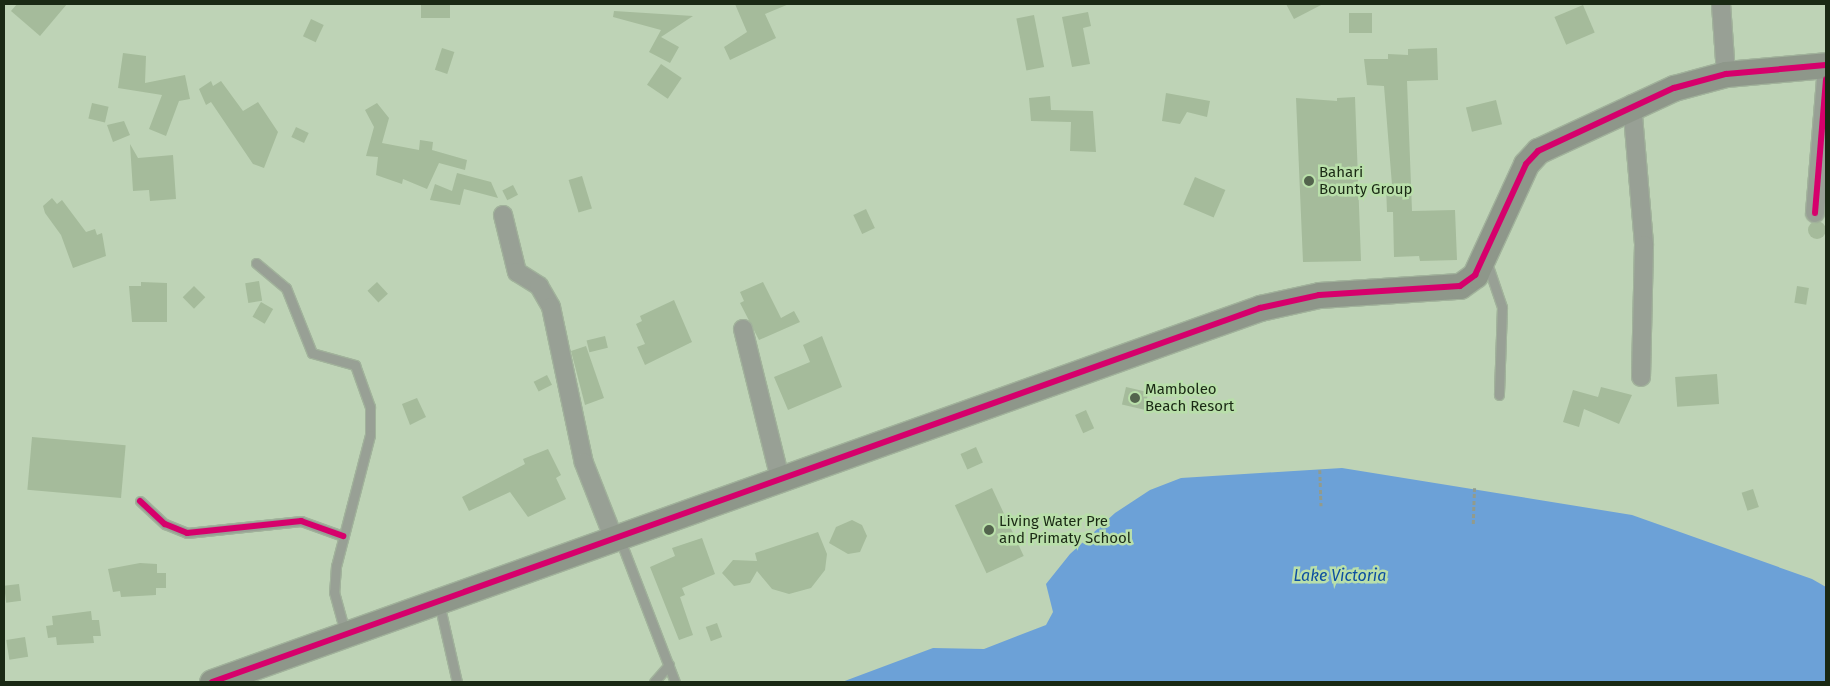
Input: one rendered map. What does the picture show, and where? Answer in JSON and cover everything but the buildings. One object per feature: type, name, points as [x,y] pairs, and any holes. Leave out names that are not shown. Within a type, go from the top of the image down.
[{"type":"street","points":[[1721,4],[1726,74]]},
{"type":"street","points":[[212,682],[1260,308],[1319,295],[1460,286],[1475,275],[1526,164],[1538,151],[1632,104],[1726,74],[1826,65]]},
{"type":"street","points":[[1815,213],[1826,80]]},
{"type":"street","points":[[1632,104],[1644,245],[1641,377]]},
{"type":"street","points":[[503,215],[517,272],[539,286],[551,307],[584,463],[616,538]]},
{"type":"street","points":[[743,330],[780,478]]},
{"type":"lane","points":[[1484,255],[1502,307],[1499,396]]},
{"type":"lane","points":[[256,263],[286,288],[312,353],[350,361],[361,372],[372,428],[343,536],[334,592],[346,635]]},
{"type":"lane","points":[[140,501],[165,524],[187,533],[301,521],[343,536]]},
{"type":"lane","points":[[616,538],[675,682]]},
{"type":"lane","points":[[438,602],[458,682]]},
{"type":"lane","points":[[654,682],[669,665]]},
{"type":"path","points":[[1320,470],[1321,506]]},
{"type":"path","points":[[1474,488],[1474,524]]},
{"type":"water","name":"Lake Victoria","points":[[1342,468],[1632,515],[1812,579],[1826,587],[1826,682],[842,682],[933,648],[984,649],[1046,625],[1053,612],[1046,584],[1070,554],[1115,513],[1150,490],[1181,478]]},
{"type":"cycle path","points":[[212,682],[1260,308],[1319,295],[1460,286],[1475,275],[1526,164],[1538,151],[1674,88],[1726,74],[1826,65]]},
{"type":"cycle path","points":[[1815,213],[1826,79]]},
{"type":"cycle path","points":[[140,501],[165,524],[187,533],[301,521],[343,536]]},
{"type":"place","name":"Bahari Bounty Group","points":[[1309,181]]},
{"type":"place","name":"Mamboleo Beach Resort","points":[[1135,398]]},
{"type":"place","name":"Living Water Pre and Primaty School","points":[[989,530]]}]
